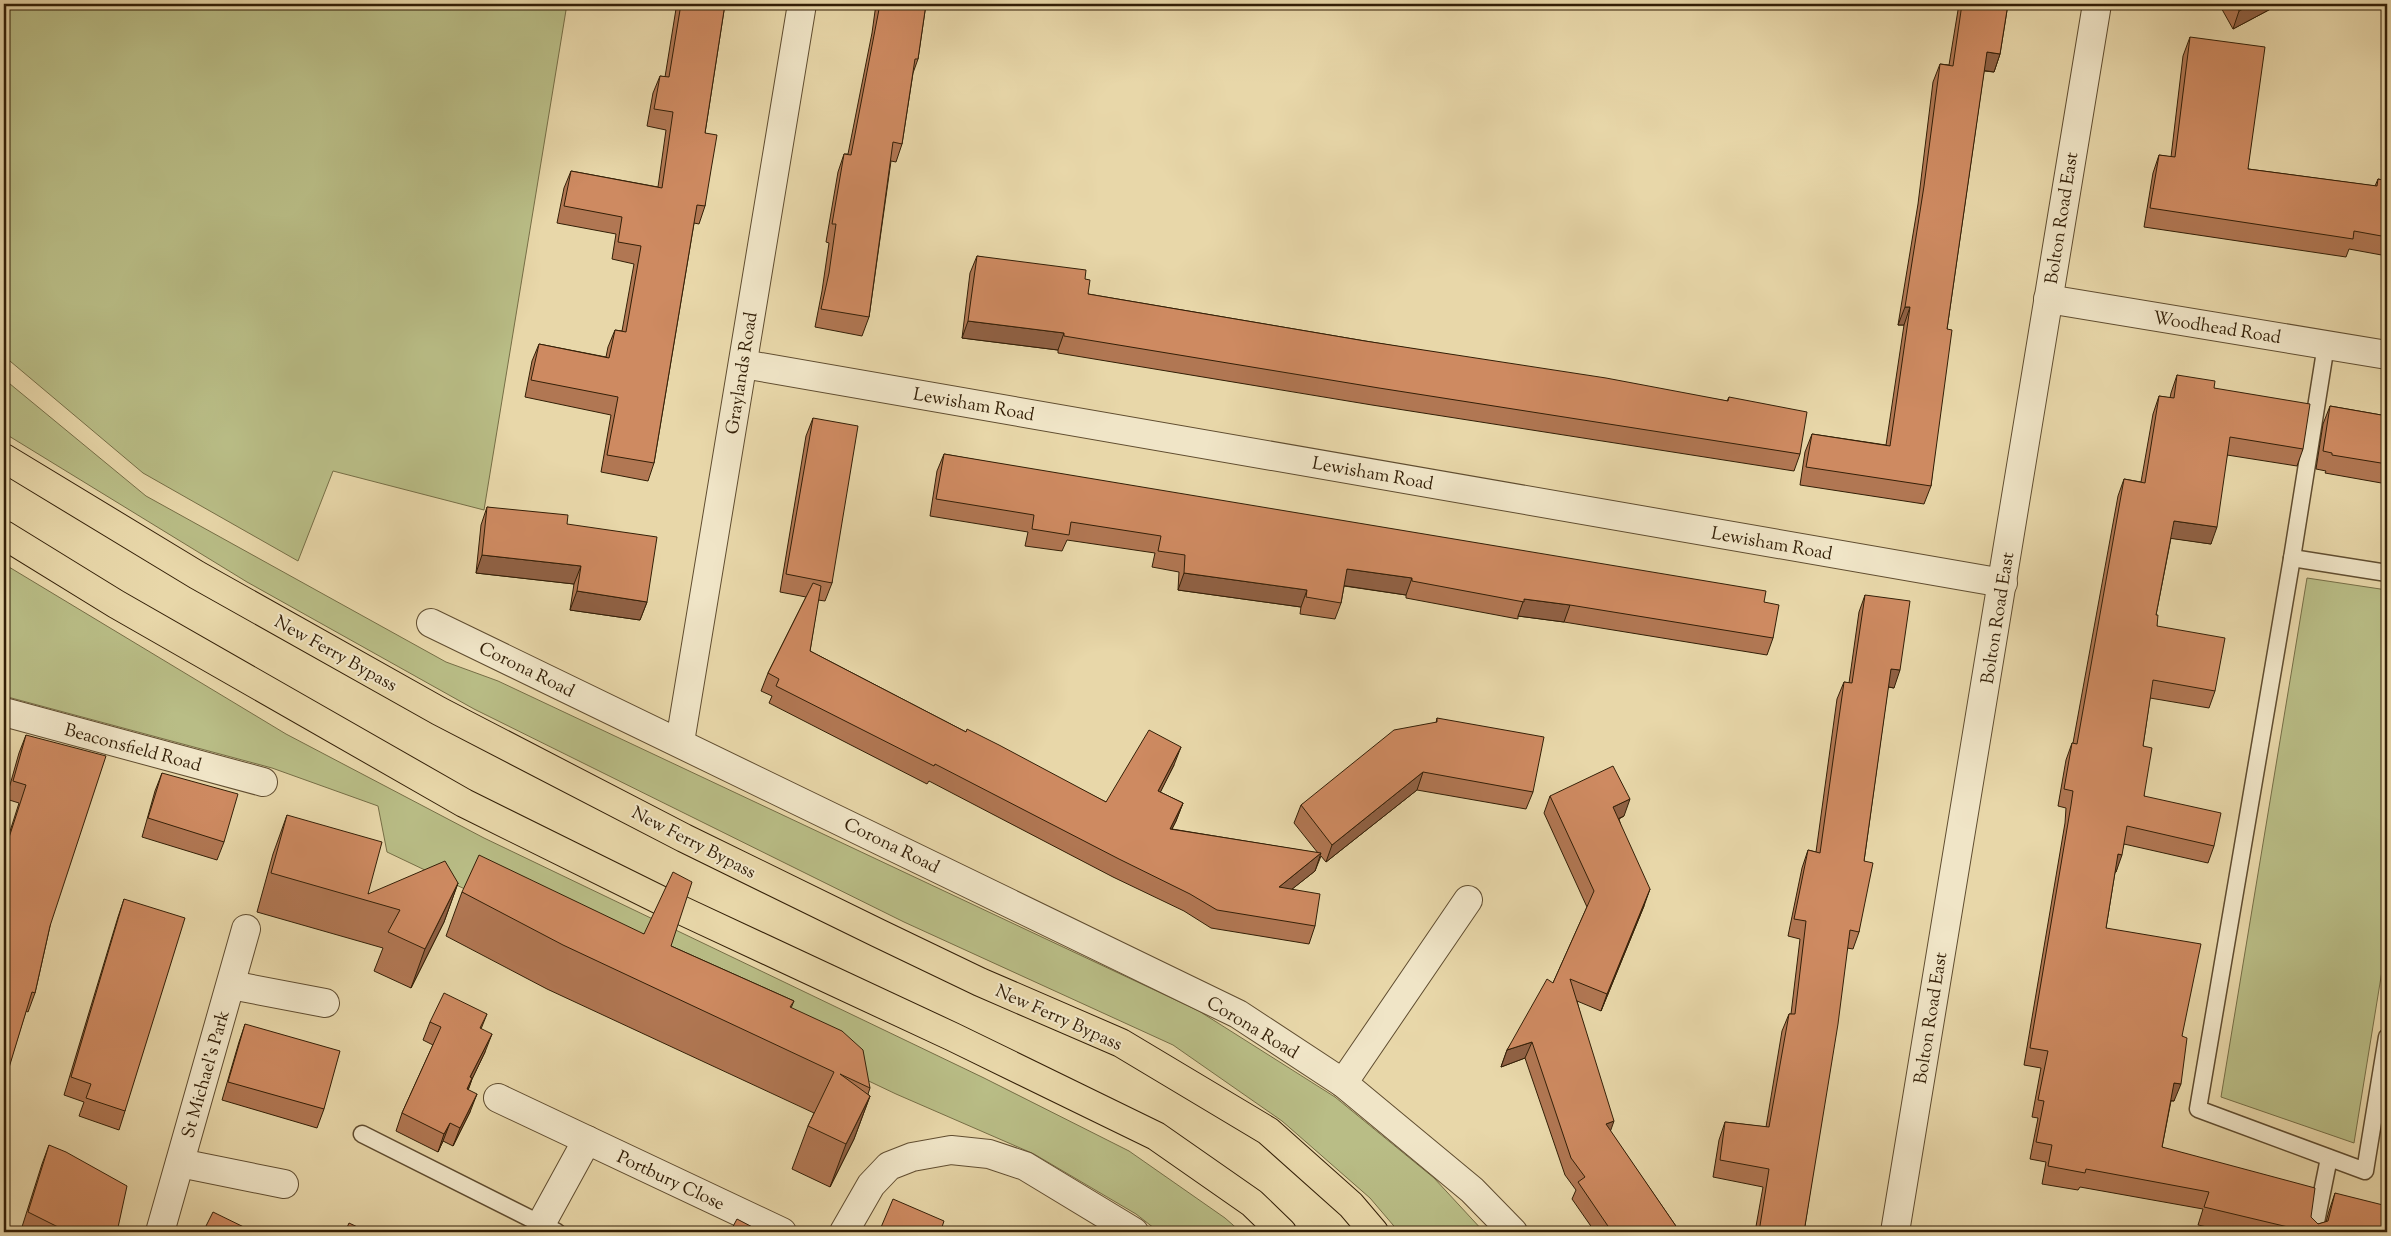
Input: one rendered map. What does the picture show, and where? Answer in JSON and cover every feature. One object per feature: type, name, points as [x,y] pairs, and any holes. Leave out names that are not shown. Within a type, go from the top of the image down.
[{"type":"highway","name":"New Ferry Bypass","points":[[4,458],[197,575],[448,716],[684,838],[869,929],[980,982],[1121,1043],[1268,1130],[1351,1206],[1374,1232]]},
{"type":"highway","points":[[4,535],[116,604],[464,803],[670,905],[953,1037],[1156,1136],[1252,1203],[1282,1232]]},
{"type":"street","name":"Graylands Road","points":[[680,742],[802,4]]},
{"type":"street","name":"Bolton Road East","points":[[1896,1232],[2097,4]]},
{"type":"street","name":"Woodhead Road","points":[[2048,299],[2387,355]]},
{"type":"street","name":"Lewisham Road","points":[[743,364],[2003,583]]},
{"type":"street","name":"Corona Road","points":[[432,623],[1238,1014],[1343,1083],[1472,1190],[1513,1232]]},
{"type":"street","name":"Beaconsfield Road","points":[[4,712],[263,782]]},
{"type":"street","points":[[1343,1083],[1468,900]]},
{"type":"street","name":"St Michael's Park","points":[[160,1232],[246,929]]},
{"type":"street","points":[[231,985],[325,1003]]},
{"type":"street","name":"Portbury Close","points":[[498,1098],[782,1232]]},
{"type":"street","points":[[549,1228],[587,1140]]},
{"type":"street","points":[[844,1232],[871,1185],[889,1166],[912,1157],[951,1150],[989,1154],[1025,1166],[1134,1232]]},
{"type":"street","name":"St Michael's Park","points":[[180,1163],[284,1184]]},
{"type":"lane","points":[[2326,345],[2292,558],[2198,1108],[2365,1171],[2387,1037]]},
{"type":"lane","points":[[2292,558],[2387,573]]},
{"type":"lane","points":[[362,1134],[549,1228]]},
{"type":"lane","points":[[2314,1232],[2329,1158]]},
{"type":"green space","points":[[4,4],[567,4],[484,510],[333,471],[298,561],[143,473],[4,356]]},
{"type":"green space","points":[[4,379],[146,496],[446,662],[498,681],[1199,1011],[1335,1097],[1434,1178],[1484,1232],[1399,1232],[1370,1198],[1282,1121],[1173,1045],[904,922],[474,709],[247,582],[4,433]]},
{"type":"green space","points":[[4,564],[286,734],[484,838],[984,1078],[1129,1151],[1225,1218],[1241,1232],[1159,1232],[1136,1214],[1034,1154],[896,1094],[387,852],[378,806],[272,768],[4,696]]},
{"type":"green space","points":[[2307,578],[2387,590],[2387,940],[2354,1143],[2221,1097]]},
{"type":"building","points":[[681,4],[725,4],[705,133],[717,135],[705,206],[697,205],[654,463],[607,455],[618,397],[531,380],[539,344],[609,358],[615,330],[626,332],[641,246],[618,242],[622,217],[564,206],[571,171],[662,188],[673,112],[654,109],[660,76],[669,77]]},
{"type":"building","points":[[880,4],[926,4],[918,59],[915,59],[902,144],[893,142],[869,317],[821,309],[829,273],[836,224],[832,224],[844,154],[851,155]]},
{"type":"building","points":[[1962,4],[2008,4],[2000,54],[1987,52],[1947,329],[1952,330],[1931,486],[1806,467],[1812,434],[1890,446],[1910,307],[1905,307],[1924,186],[1940,64],[1953,66]]},
{"type":"building","points":[[2236,4],[2252,4],[2239,11]]},
{"type":"building","points":[[2190,37],[2265,47],[2248,169],[2377,186],[2378,179],[2387,181],[2387,237],[2354,231],[2353,239],[2150,208],[2159,155],[2175,157]]},
{"type":"building","points":[[977,256],[1086,270],[1085,279],[1090,280],[1088,294],[1365,341],[1606,378],[1728,401],[1729,397],[1807,412],[1800,454],[1379,388],[1064,336],[1064,333],[968,321]]},
{"type":"building","points":[[2177,375],[2215,381],[2214,388],[2310,404],[2303,449],[2230,437],[2217,527],[2174,521],[2156,615],[2158,615],[2157,626],[2225,638],[2215,691],[2153,680],[2143,746],[2152,748],[2144,796],[2221,813],[2214,846],[2127,826],[2122,855],[2118,854],[2106,928],[2201,944],[2182,1036],[2187,1038],[2181,1084],[2174,1083],[2162,1147],[2315,1188],[2311,1217],[2318,1224],[2328,1221],[2335,1193],[2387,1206],[2387,1232],[2309,1232],[2204,1207],[2209,1192],[2086,1169],[2085,1173],[2048,1166],[2052,1145],[2036,1142],[2044,1101],[2038,1100],[2048,1051],[2030,1048],[2073,791],[2064,789],[2072,743],[2077,744],[2124,479],[2145,483],[2159,396],[2174,398]]},
{"type":"building","points":[[2330,406],[2387,416],[2387,464],[2332,455],[2332,453],[2323,451]]},
{"type":"building","points":[[813,418],[858,426],[832,583],[786,574]]},
{"type":"building","points":[[944,454],[1766,591],[1764,602],[1779,605],[1773,638],[1570,605],[1524,599],[1524,602],[1412,581],[1412,578],[1347,569],[1341,603],[1306,597],[1307,590],[1184,573],[1185,555],[1158,551],[1161,536],[1071,522],[1069,535],[1032,529],[1034,515],[936,499]]},
{"type":"building","points":[[487,507],[568,515],[567,524],[657,537],[647,602],[577,591],[581,566],[482,555]]},
{"type":"building","points":[[813,583],[821,586],[810,651],[966,732],[967,729],[999,745],[1106,802],[1149,730],[1181,747],[1158,791],[1183,803],[1170,829],[1321,853],[1279,887],[1320,894],[1315,926],[1217,910],[1190,894],[935,764],[934,766],[776,686],[779,679],[768,673]]},
{"type":"building","points":[[1865,595],[1910,601],[1900,670],[1891,669],[1864,861],[1873,863],[1859,932],[1850,930],[1838,1024],[1804,1232],[1759,1232],[1769,1169],[1720,1160],[1725,1122],[1769,1127],[1789,1014],[1795,1014],[1806,921],[1794,919],[1808,850],[1820,853],[1844,682],[1852,683]]},
{"type":"building","points":[[1437,718],[1544,737],[1533,792],[1423,772],[1332,845],[1301,805],[1394,730],[1437,722]]},
{"type":"building","points":[[26,735],[106,756],[50,926],[35,993],[32,992],[8,1071],[4,1069],[4,853],[26,785],[13,781]]},
{"type":"building","points":[[1613,766],[1630,799],[1613,807],[1650,889],[1607,994],[1570,979],[1614,1121],[1606,1124],[1680,1232],[1612,1232],[1578,1182],[1585,1177],[1571,1158],[1532,1042],[1507,1050],[1547,979],[1553,983],[1594,891],[1550,796]]},
{"type":"building","points":[[162,773],[238,794],[224,842],[148,818]]},
{"type":"building","points":[[287,815],[382,842],[368,894],[445,861],[458,883],[425,949],[388,932],[400,910],[271,873]]},
{"type":"building","points":[[479,855],[644,934],[673,872],[692,882],[671,946],[794,1001],[790,1007],[842,1031],[863,1050],[870,1088],[840,1074],[870,1096],[846,1144],[808,1126],[834,1072],[563,945],[462,892]]},
{"type":"building","points":[[124,899],[185,918],[125,1111],[86,1098],[91,1084],[71,1077]]},
{"type":"building","points":[[444,993],[487,1014],[480,1028],[492,1034],[470,1077],[472,1078],[467,1089],[477,1094],[460,1128],[450,1123],[444,1134],[402,1113],[441,1027],[430,1022]]},
{"type":"building","points":[[245,1024],[340,1051],[324,1109],[228,1082]]},
{"type":"building","points":[[49,1145],[66,1152],[127,1186],[117,1232],[68,1232],[28,1212]]},
{"type":"building","points":[[893,1199],[944,1221],[942,1227],[954,1232],[879,1232]]},
{"type":"building","points":[[213,1212],[254,1232],[203,1232]]},
{"type":"building","points":[[737,1219],[762,1232],[730,1232]]},
{"type":"building","points":[[349,1223],[368,1232],[345,1232]]}]
